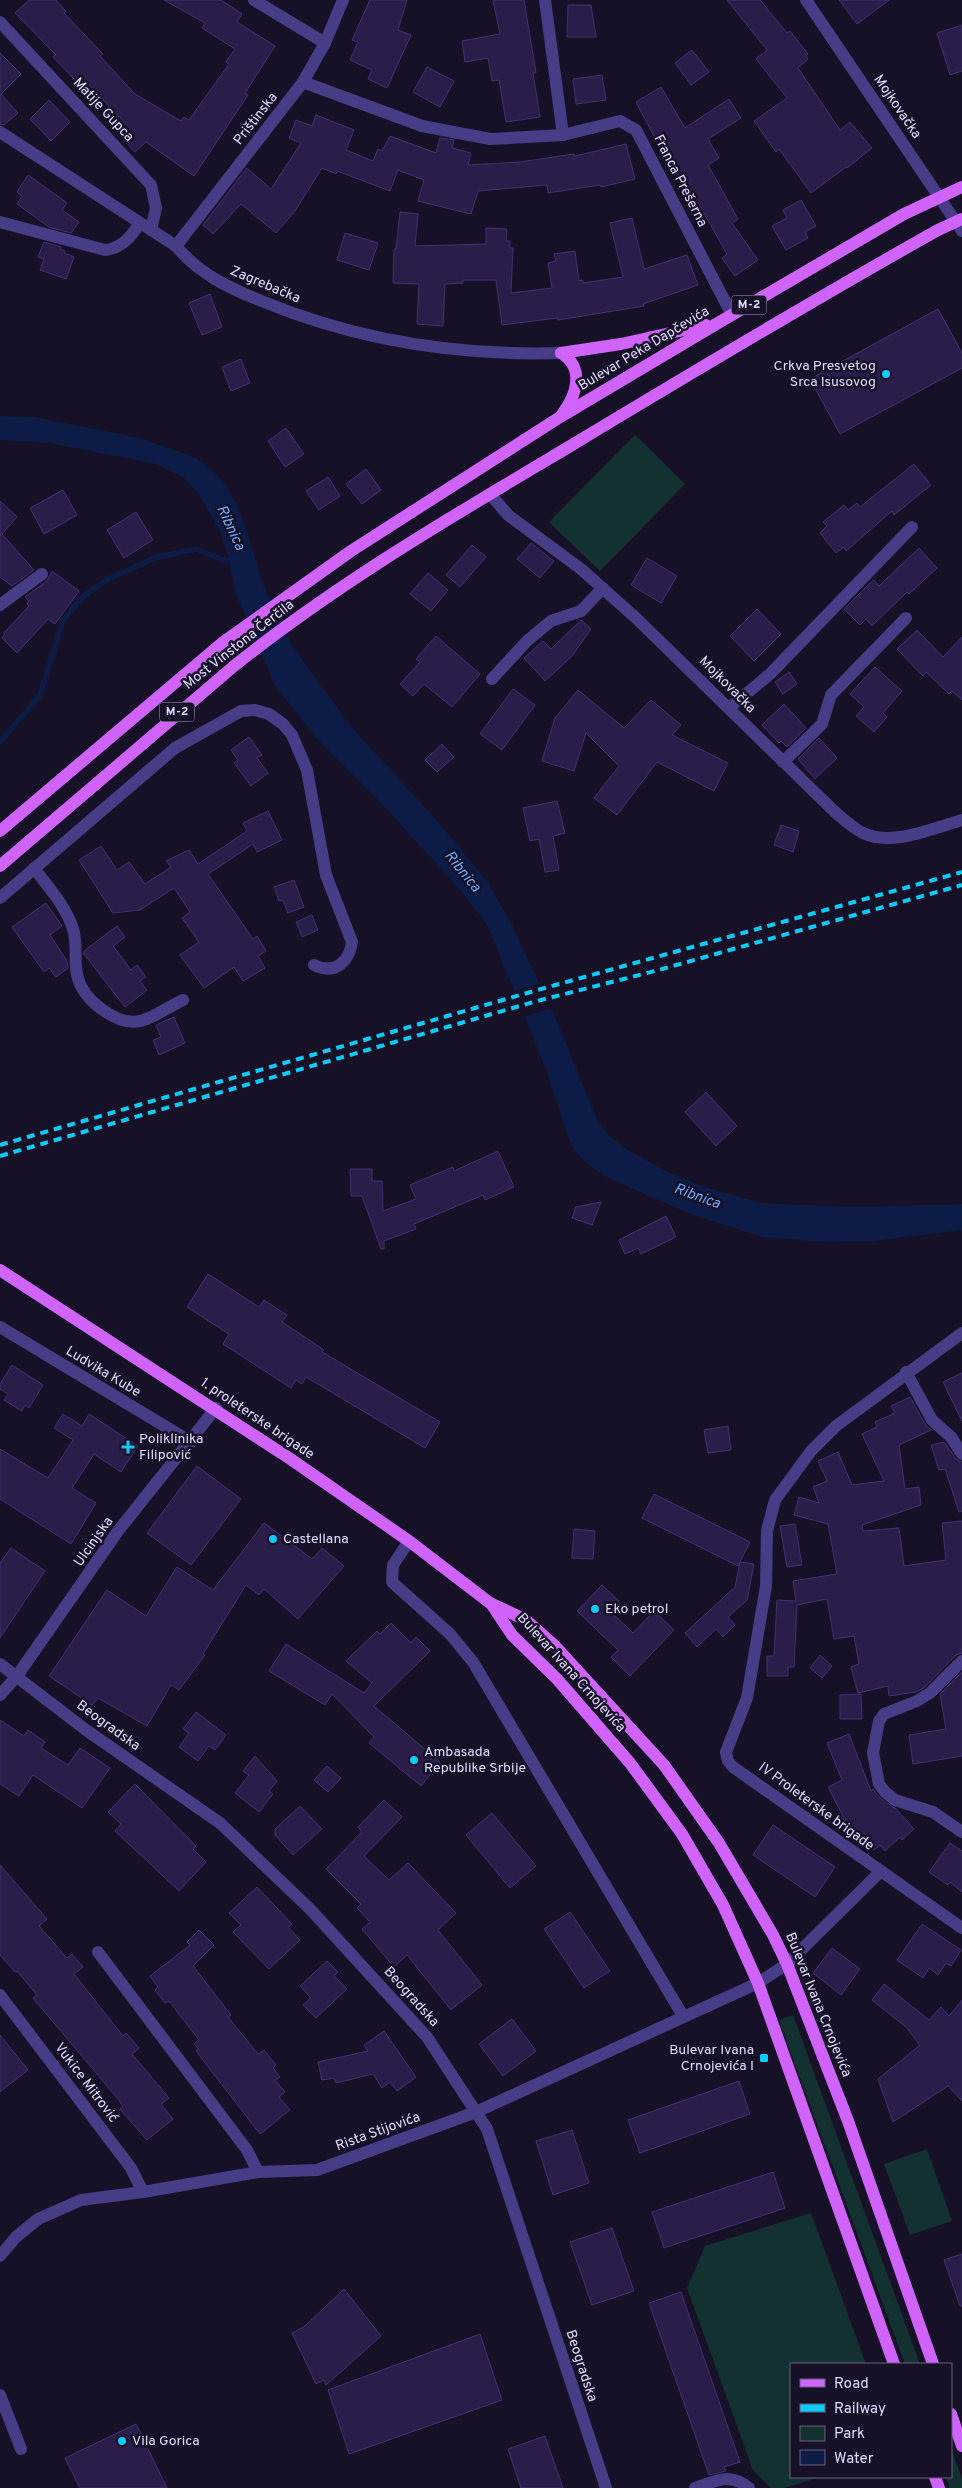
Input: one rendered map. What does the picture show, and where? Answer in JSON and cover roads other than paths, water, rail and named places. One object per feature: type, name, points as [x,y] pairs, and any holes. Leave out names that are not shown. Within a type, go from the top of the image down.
[{"type":"main road","name":"Bulevar Peka Dapčevića","points":[[350,551],[560,417],[718,322],[904,214],[939,196],[962,188]]},
{"type":"main road","name":"M-2","points":[[490,494],[782,319],[960,224]]},
{"type":"main road","points":[[561,353],[621,344],[718,322]]},
{"type":"main road","points":[[560,417],[572,400],[577,378],[575,367],[569,358],[561,353]]},
{"type":"main road","name":"Most Vinstona Čerčila","points":[[0,866],[267,640],[364,572],[490,494]]},
{"type":"main road","name":"Most Vinstona Čerčila","points":[[0,831],[215,648],[350,551]]},
{"type":"main road","name":"1. proleterske brigade","points":[[0,1270],[216,1408],[409,1541],[490,1603]]},
{"type":"main road","name":"Bulevar Ivana Crnojevića","points":[[490,1603],[526,1620],[555,1646],[664,1765],[719,1843],[773,1935],[787,1964],[848,2121],[933,2363]]},
{"type":"main road","name":"Bulevar Ivana Crnojevića","points":[[490,1603],[512,1635],[599,1726],[656,1797],[690,1848],[723,1905],[758,1983],[894,2363]]},
{"type":"main road","points":[[952,2416],[959,2426],[962,2446]]},
{"type":"street","points":[[254,0],[325,43]]},
{"type":"street","name":"Prištinska","points":[[176,246],[303,82],[325,43],[343,0]]},
{"type":"street","points":[[545,0],[563,135]]},
{"type":"street","name":"Mojkovačka","points":[[806,0],[960,224]]},
{"type":"street","name":"Matije Gupca","points":[[0,22],[151,185],[156,196],[156,208],[145,227]]},
{"type":"street","name":"Franca Prešerna","points":[[303,82],[422,126],[490,139],[563,135],[620,121],[636,130],[732,315]]},
{"type":"street","name":"Zagrebačka","points":[[0,132],[176,246],[197,268],[229,288],[291,313],[336,327],[390,340],[447,350],[509,354],[561,353]]},
{"type":"street","points":[[0,222],[105,250],[122,245],[145,227]]},
{"type":"street","name":"Mojkovačka","points":[[490,494],[508,515],[604,588],[844,820],[863,833],[872,836],[912,835],[962,820]]},
{"type":"street","points":[[729,708],[770,674],[912,527]]},
{"type":"street","points":[[0,605],[42,574]]},
{"type":"street","points":[[492,679],[533,636],[551,621],[581,611],[604,588]]},
{"type":"street","points":[[783,762],[822,724],[831,695],[906,618]]},
{"type":"street","points":[[0,898],[175,748],[241,711],[255,710],[270,714],[283,724],[292,735],[308,770],[326,875],[352,942],[350,954],[344,963],[333,969],[322,969],[314,965]]},
{"type":"street","points":[[34,868],[63,907],[74,930],[77,977],[82,989],[91,1001],[116,1018],[128,1023],[141,1022],[183,1000]]},
{"type":"street","name":"Ludvika Kube","points":[[0,1327],[191,1442]]},
{"type":"street","points":[[962,1332],[906,1372],[932,1420],[951,1437],[962,1454]]},
{"type":"street","name":"IV Proleterske brigade","points":[[906,1372],[836,1426],[812,1451],[775,1500],[767,1531],[766,1586],[747,1698],[726,1752],[728,1761],[733,1767],[962,1928]]},
{"type":"street","name":"Ulcinjska","points":[[0,1695],[17,1676],[118,1531],[191,1442],[216,1408]]},
{"type":"street","points":[[409,1541],[393,1565],[392,1582],[450,1634],[474,1662],[683,2016]]},
{"type":"street","points":[[962,1661],[930,1693],[917,1701],[884,1714],[879,1721],[873,1753],[879,1784],[885,1792],[895,1800],[933,1812],[962,1832]]},
{"type":"street","name":"Beogradska","points":[[0,1664],[86,1730],[220,1823],[291,1890],[427,2037],[487,2129],[606,2488]]},
{"type":"street","points":[[758,1983],[787,1964],[880,1872]]},
{"type":"street","points":[[98,1952],[247,2150],[258,2172]]},
{"type":"street","name":"Rista Stijovića","points":[[0,2256],[28,2226],[51,2212],[81,2200],[143,2192],[258,2172],[317,2170],[476,2112],[758,1983]]},
{"type":"street","name":"Vukice Mitrović","points":[[0,1995],[131,2168],[143,2192]]},
{"type":"street","points":[[0,2395],[21,2449]]},
{"type":"street","points":[[695,2488],[726,2478],[738,2479],[749,2488]]},
{"type":"water","name":"Ribnica","points":[[0,416],[34,417],[140,438],[196,458],[218,476],[233,497],[244,523],[263,584],[293,647],[350,725],[439,823],[484,877],[511,922],[562,1033],[597,1120],[608,1135],[626,1149],[666,1171],[701,1186],[762,1203],[852,1207],[962,1204],[962,1230],[873,1241],[825,1242],[763,1237],[693,1215],[608,1178],[585,1162],[574,1150],[566,1131],[549,1077],[487,924],[456,885],[377,799],[320,742],[275,686],[235,592],[230,562],[221,533],[201,497],[183,477],[156,464],[50,443],[0,440]]},
{"type":"waterway","points":[[0,742],[40,695],[63,621],[81,598],[105,581],[154,558],[196,549],[223,560],[236,562]]},
{"type":"railway","points":[[0,1145],[534,991],[962,872]]},
{"type":"railway","points":[[0,1156],[537,1001],[655,971],[962,885]]},
{"type":"place","name":"Crkva Presvetog Srca Isusovog","points":[[886,374]]},
{"type":"place","name":"Poliklinika Filipović","points":[[128,1447]]},
{"type":"place","name":"Castellana","points":[[273,1539]]},
{"type":"place","name":"Eko petrol","points":[[595,1609]]},
{"type":"place","name":"Ambasada Republike Srbije","points":[[414,1760]]},
{"type":"place","name":"Bulevar Ivana Crnojevića I","points":[[764,2058]]},
{"type":"place","name":"Vila Gorica","points":[[122,2441]]}]
